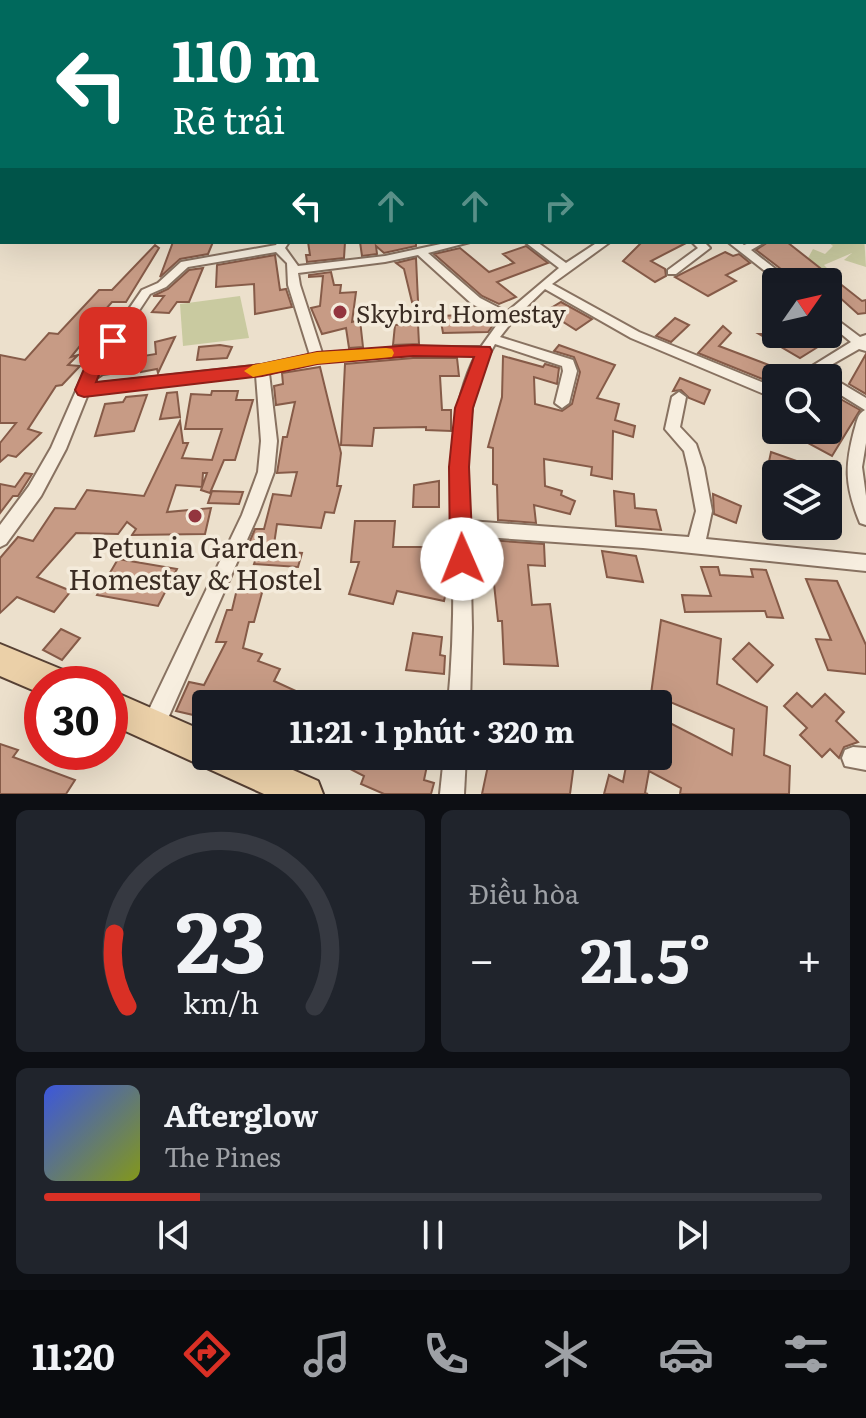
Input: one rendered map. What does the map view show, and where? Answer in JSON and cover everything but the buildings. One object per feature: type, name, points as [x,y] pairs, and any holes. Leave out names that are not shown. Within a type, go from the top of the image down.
[{"type":"main road","points":[[0,660],[24,670]]},
{"type":"main road","points":[[128,715],[192,744]]},
{"type":"main road","points":[[251,770],[305,794]]},
{"type":"street","points":[[293,270],[365,262],[455,244]]},
{"type":"street","points":[[533,244],[565,268]]},
{"type":"street","points":[[460,690],[464,651],[459,467],[464,408],[488,345],[510,319],[565,268],[602,244]]},
{"type":"street","points":[[672,272],[705,248],[700,244]]},
{"type":"street","points":[[736,244],[767,268]]},
{"type":"street","points":[[743,250],[756,244]]},
{"type":"street","points":[[0,539],[35,491],[99,352],[113,341],[146,292],[163,284],[179,266],[282,245],[292,263],[294,285],[317,358]]},
{"type":"street","points":[[420,251],[476,301],[510,319]]},
{"type":"street","points":[[546,285],[635,335],[762,388]]},
{"type":"street","points":[[821,364],[863,343],[842,327]]},
{"type":"street","points":[[84,390],[262,370],[317,358],[488,345],[568,363],[570,371],[562,403]]},
{"type":"street","points":[[153,726],[250,515],[266,472],[269,441],[262,370]]},
{"type":"street","points":[[842,391],[866,405]]},
{"type":"street","points":[[679,397],[672,429],[691,448],[704,511],[695,546]]},
{"type":"street","points":[[866,415],[851,473],[854,492],[866,518]]},
{"type":"street","points":[[461,528],[643,540],[866,563]]},
{"type":"street","points":[[452,794],[454,770]]},
{"type":"green space","points":[[830,244],[865,244],[866,267],[844,260],[852,253],[824,265],[827,268],[816,268],[808,258],[813,249],[825,254],[833,246]]},
{"type":"green space","points":[[240,296],[249,338],[183,346],[180,304]]},
{"type":"slow traffic","points":[[253,371],[317,358],[386,353]]},
{"type":"place","name":"Skybird Homestay","points":[[340,312]]},
{"type":"place","name":"Petunia Garden Homestay & Hostel","points":[[195,516]]},
{"type":"route","points":[[113,341],[99,352],[84,390],[262,370],[317,358],[413,351],[484,351],[464,408],[459,467],[462,559]]}]
